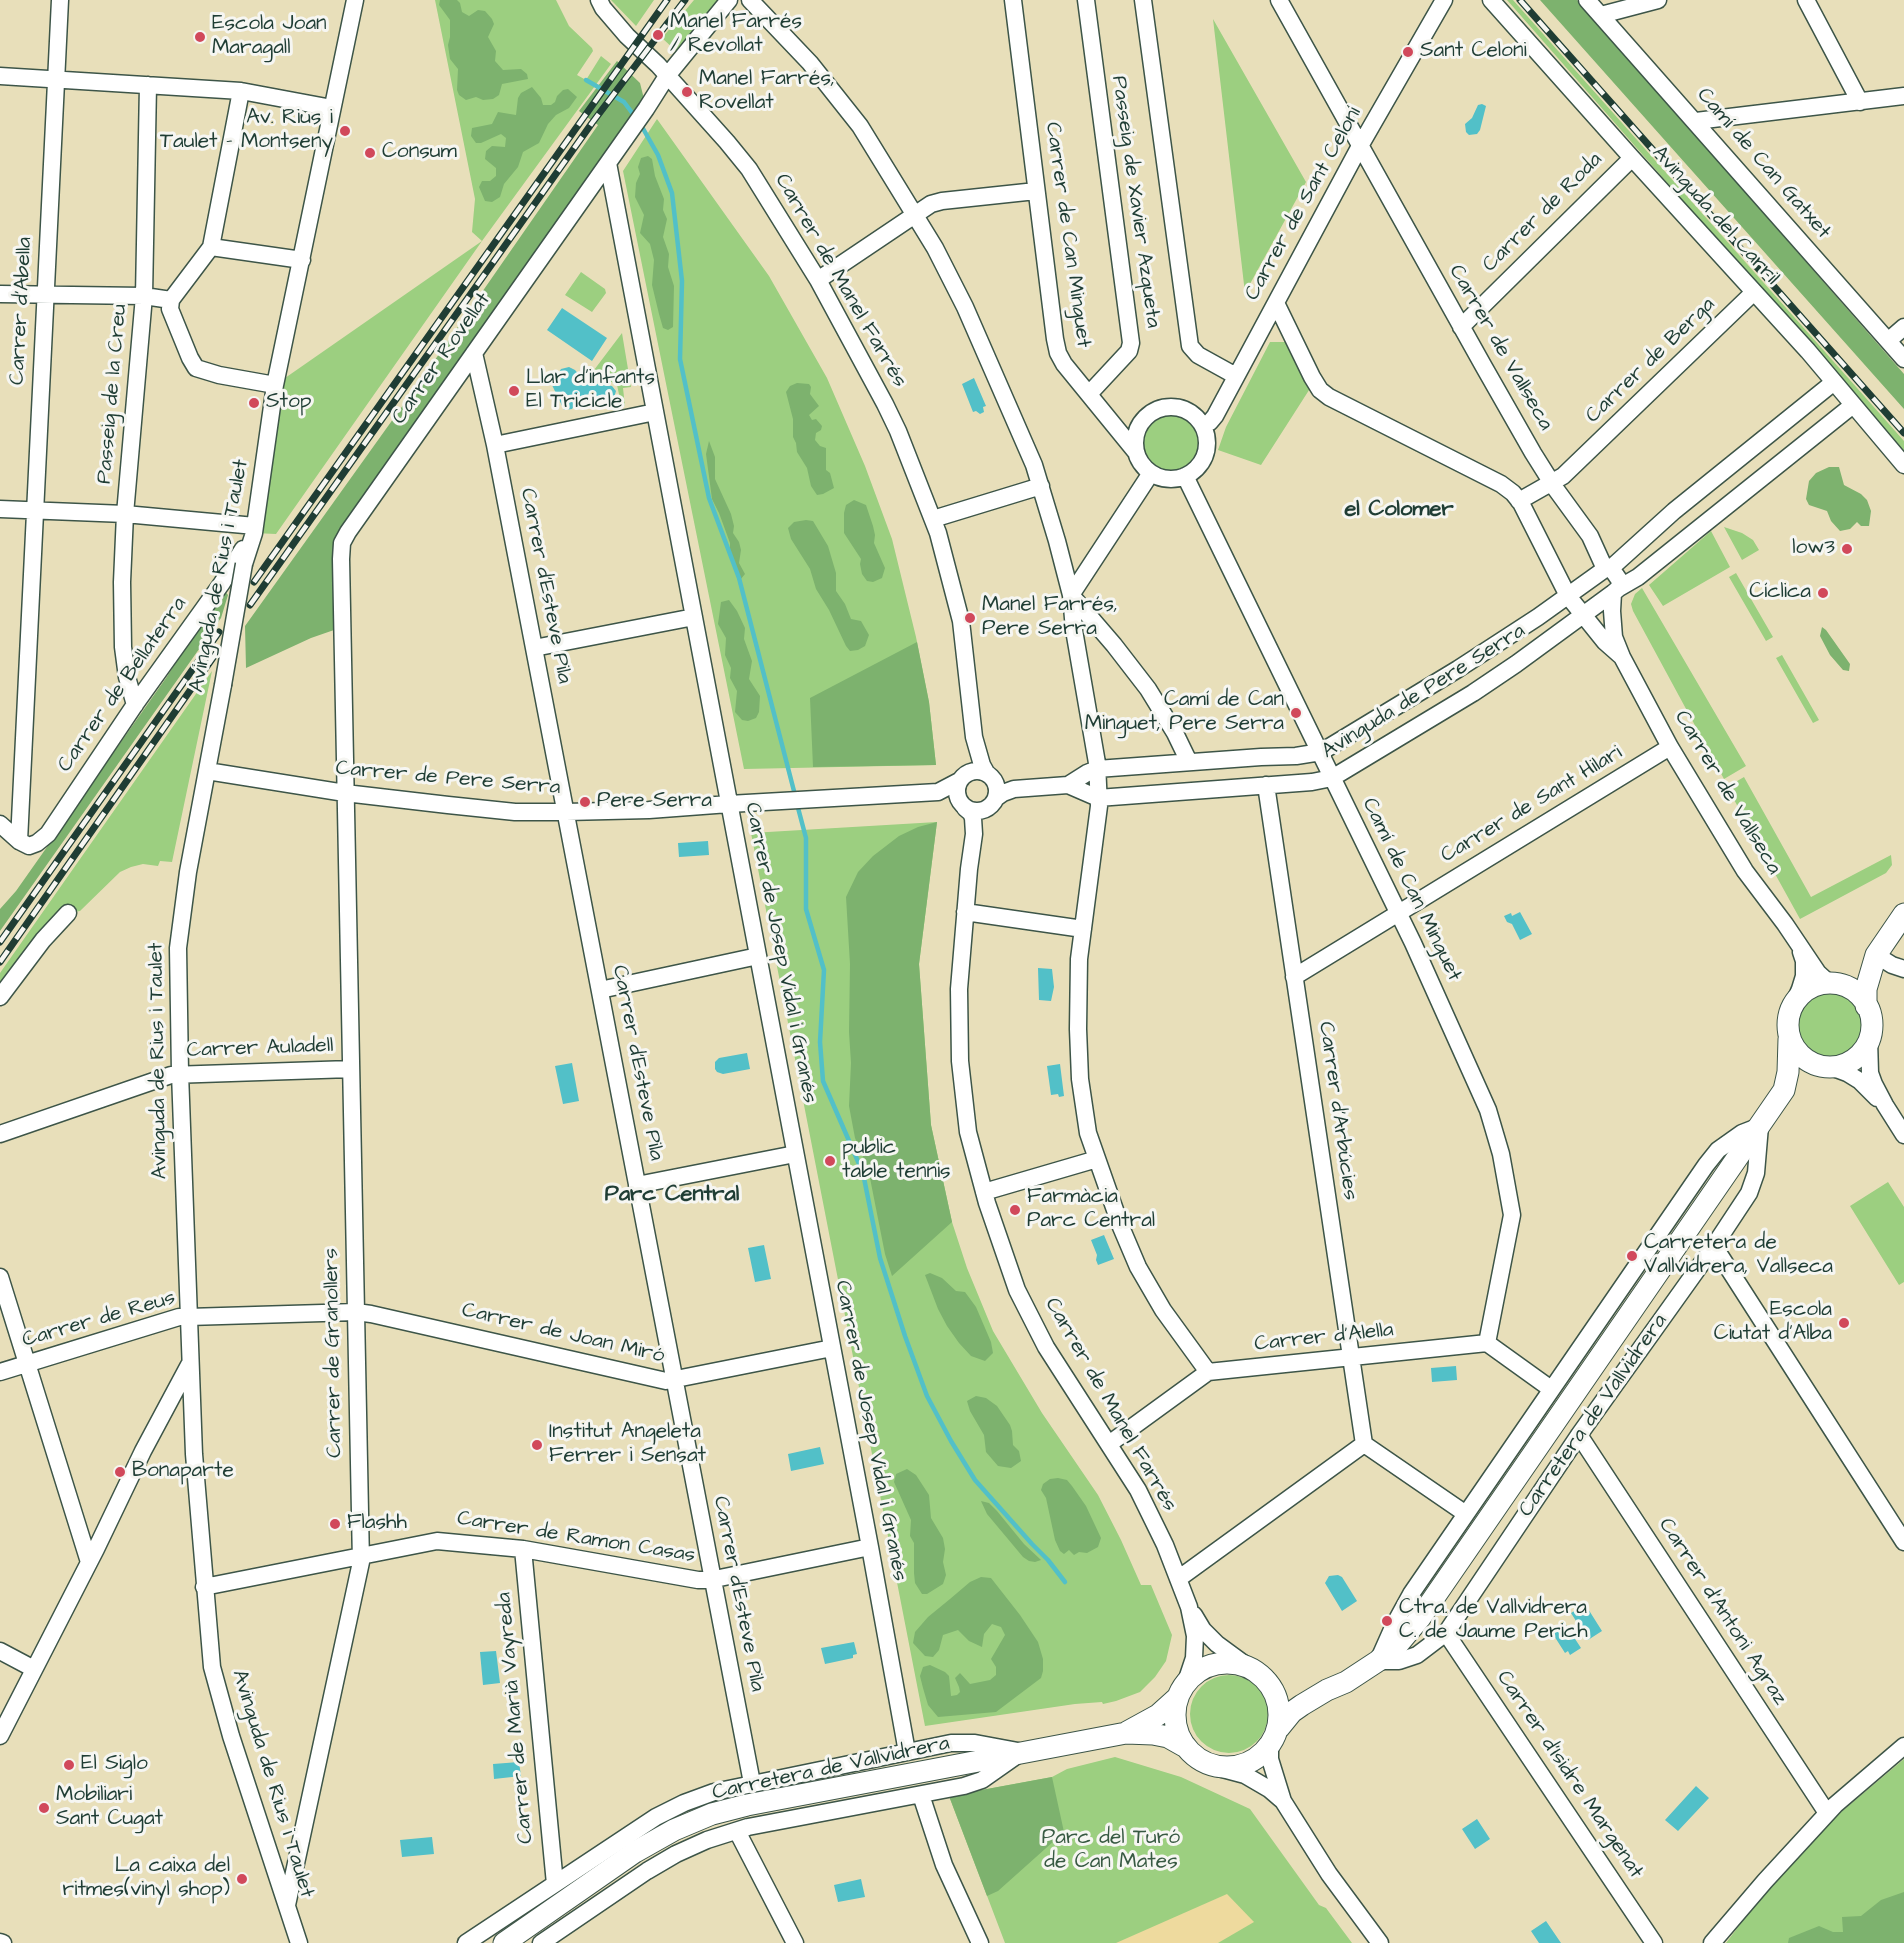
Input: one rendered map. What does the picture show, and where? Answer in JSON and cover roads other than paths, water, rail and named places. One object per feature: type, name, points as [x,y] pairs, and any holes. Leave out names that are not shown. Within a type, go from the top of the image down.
[{"type":"main road","points":[[1832,983],[1855,991],[1866,1005],[1871,1016],[1871,1033],[1861,1054],[1847,1063],[1827,1067],[1805,1059],[1789,1039],[1788,1021],[1795,1001],[1810,987],[1832,983],[1851,976],[1876,955],[1904,914]]},
{"type":"main road","points":[[1866,1005],[1866,989],[1876,955]]},
{"type":"main road","name":"Carretera de Vallvidrera","points":[[1275,1737],[1292,1712],[1308,1700],[1346,1682],[1378,1662],[1399,1643],[1440,1591],[1784,1090],[1788,1072],[1789,1039]]},
{"type":"main road","name":"Carretera de Vallvidrera","points":[[1784,1090],[1827,1067]]},
{"type":"main road","points":[[1221,1662],[1234,1663],[1259,1672],[1273,1688],[1279,1705],[1275,1737],[1255,1760],[1236,1767],[1215,1767],[1196,1758],[1184,1746],[1175,1722],[1175,1709],[1182,1690],[1196,1672],[1221,1662]]},
{"type":"main road","name":"Carretera de Vallvidrera","points":[[1273,1688],[1301,1692],[1328,1690]]},
{"type":"main road","name":"Carretera de Vallvidrera","points":[[1126,1732],[1158,1715],[1182,1690]]},
{"type":"main road","name":"Carretera de Vallvidrera","points":[[504,1943],[635,1852],[674,1830],[712,1814],[747,1805],[1126,1732],[1168,1737],[1184,1746]]},
{"type":"street","name":"Carrer d'Abella","points":[[24,843],[35,511],[60,0]]},
{"type":"street","name":"Avinguda de Rius i Taulet","points":[[299,1943],[219,1697],[211,1658],[189,1365],[178,948],[188,872],[244,564],[254,530],[275,385],[355,0]]},
{"type":"street","name":"Carrer de Manel Farrés","points":[[599,0],[627,36],[667,76],[743,161],[818,280],[885,404],[933,519],[961,621],[974,737],[982,765],[990,776]]},
{"type":"street","name":"Carrer Rovellat","points":[[345,793],[342,543],[667,76],[729,0]]},
{"type":"street","points":[[750,0],[810,63],[860,126],[935,248],[965,308],[1034,465],[1071,595],[1074,630],[1097,769],[1098,798],[1079,959],[1080,1079],[1088,1133],[1121,1227],[1138,1267],[1163,1310],[1208,1372],[1109,1444]]},
{"type":"street","name":"Carrer de Can Minguet","points":[[1013,0],[1058,353],[1064,364],[1135,451]]},
{"type":"street","name":"Passeig de Xavier Azqueta","points":[[1086,0],[1131,343],[1129,351],[1089,394]]},
{"type":"street","name":"Passeig de Xavier Azqueta","points":[[1143,0],[1187,334],[1190,346],[1198,355],[1236,376]]},
{"type":"street","name":"Carrer de Vallseca","points":[[1279,0],[1533,453],[1590,536],[1608,568],[1620,581],[1612,611],[1614,637],[1622,657],[1670,747],[1745,871],[1818,973],[1832,983]]},
{"type":"street","name":"Carrer de Sant Celoni","points":[[1202,425],[1210,422],[1215,416],[1360,146],[1443,0]]},
{"type":"street","name":"Avinguda del Carril","points":[[1491,0],[1808,351],[1904,465]]},
{"type":"street","name":"Camí de Can Gatxet","points":[[1587,0],[1904,358]]},
{"type":"street","points":[[1600,15],[1658,0]]},
{"type":"street","points":[[1806,0],[1860,102]]},
{"type":"street","points":[[0,76],[241,91],[332,108]]},
{"type":"street","name":"Passeig de la Creu","points":[[135,705],[127,677],[123,647],[125,514],[143,302],[148,85]]},
{"type":"street","points":[[170,304],[211,247],[241,91]]},
{"type":"street","points":[[1696,121],[1904,96]]},
{"type":"street","name":"Carrer de Roda","points":[[1461,327],[1632,158]]},
{"type":"street","name":"Carrer de Josep Vidal i Granés","points":[[608,163],[907,1752]]},
{"type":"street","points":[[818,280],[931,204],[1036,191]]},
{"type":"street","points":[[211,247],[302,260]]},
{"type":"street","name":"Carrer de Berga","points":[[1519,501],[1552,483],[1576,464],[1754,292]]},
{"type":"street","points":[[0,294],[170,304]]},
{"type":"street","points":[[1276,303],[1320,390],[1329,397],[1501,484],[1513,492],[1519,501]]},
{"type":"street","points":[[170,304],[196,368],[219,375],[275,385]]},
{"type":"street","points":[[1889,340],[1904,327]]},
{"type":"street","name":"Carrer d'Esteve Pila","points":[[474,353],[495,445],[752,1783]]},
{"type":"street","points":[[1608,568],[1674,511],[1834,382]]},
{"type":"street","points":[[1616,590],[1638,576],[1853,405]]},
{"type":"street","points":[[1170,406],[1183,409],[1191,413],[1202,425],[1206,436],[1205,455],[1197,468],[1185,476],[1170,479],[1151,473],[1145,468],[1135,451],[1137,429],[1147,415],[1158,409],[1170,406]]},
{"type":"street","points":[[495,445],[655,412]]},
{"type":"street","points":[[1071,595],[1151,473]]},
{"type":"street","name":"Camí de Can Minguet","points":[[1185,476],[1398,913],[1488,1110],[1501,1154],[1512,1215],[1487,1343]]},
{"type":"street","points":[[933,519],[1041,486]]},
{"type":"street","name":"Carrer de Vallseca","points":[[1519,501],[1568,596],[1589,611],[1605,642],[1622,657]]},
{"type":"street","points":[[0,509],[125,514],[254,530]]},
{"type":"street","name":"Carrer de Bellaterra","points":[[24,843],[37,843],[48,834],[135,705],[222,583],[254,530]]},
{"type":"street","name":"Avinguda de Pere Serra","points":[[994,801],[1002,793],[1014,789],[1068,785],[1097,769],[1296,756],[1320,752],[1458,669],[1608,568]]},
{"type":"street","name":"Avinguda de Pere Serra","points":[[1068,785],[1098,798],[1312,782],[1332,778],[1473,693],[1616,590]]},
{"type":"street","points":[[1071,595],[1148,689],[1175,733],[1189,762]]},
{"type":"street","points":[[534,648],[694,617]]},
{"type":"street","name":"Carrer de Manel Farrés","points":[[961,778],[972,754],[974,737]]},
{"type":"street","name":"Carrer de Sant Hilari","points":[[1294,977],[1670,747]]},
{"type":"street","points":[[963,806],[956,794],[961,778],[975,770],[990,776],[999,784],[1014,789]]},
{"type":"street","name":"Carrer de Pere Serra","points":[[207,771],[345,793],[515,812],[649,810],[938,792],[961,778]]},
{"type":"street","points":[[938,792],[950,796],[974,811],[981,811],[994,801],[996,784],[990,776]]},
{"type":"street","name":"Carrer d'Arbúcies","points":[[1266,785],[1364,1444]]},
{"type":"street","name":"Carrer de Granollers","points":[[287,1905],[361,1555],[345,793]]},
{"type":"street","name":"Carrer de Manel Farrés","points":[[974,834],[994,801]]},
{"type":"street","name":"Carrer de Manel Farrés","points":[[963,806],[973,818],[974,834],[959,989],[960,1061],[968,1132],[984,1192],[1017,1290],[1046,1347],[1138,1490],[1165,1545],[1189,1607],[1195,1636],[1194,1658],[1182,1690]]},
{"type":"street","points":[[0,825],[24,843]]},
{"type":"street","points":[[965,912],[1083,929]]},
{"type":"street","points":[[0,997],[43,940],[68,913]]},
{"type":"street","name":"Carrer de Vallseca","points":[[1795,1001],[1804,975],[1804,961],[1800,948]]},
{"type":"street","points":[[1876,955],[1904,969]]},
{"type":"street","points":[[600,990],[758,956]]},
{"type":"street","points":[[1869,1040],[1870,1073],[1885,1105],[1904,1135]]},
{"type":"street","points":[[1827,1067],[1847,1073],[1860,1081],[1885,1105]]},
{"type":"street","name":"Carrer Auladell","points":[[0,1134],[161,1077],[180,1073],[351,1069]]},
{"type":"street","points":[[1378,1662],[1411,1594],[1706,1165],[1718,1150],[1742,1133],[1760,1126]]},
{"type":"street","name":"Carretera de Vallvidrera","points":[[1378,1662],[1417,1655],[1446,1633],[1579,1435],[1714,1246],[1749,1193],[1756,1173],[1760,1126]]},
{"type":"street","points":[[637,1185],[795,1154]]},
{"type":"street","points":[[984,1192],[1097,1159]]},
{"type":"street","points":[[1714,1246],[1904,1542]]},
{"type":"street","points":[[0,1277],[89,1562]]},
{"type":"street","name":"Carrer de Reus","points":[[0,1372],[179,1317],[356,1312]]},
{"type":"street","name":"Carrer de Joan Miró","points":[[356,1312],[653,1380],[675,1381],[832,1348]]},
{"type":"street","points":[[1487,1343],[1551,1389]]},
{"type":"street","name":"Carrer d'Alella","points":[[1208,1372],[1487,1343]]},
{"type":"street","points":[[0,1736],[143,1450],[189,1365]]},
{"type":"street","name":"Carrer d'Antoni Agraz","points":[[1579,1435],[1827,1813]]},
{"type":"street","points":[[1178,1579],[1364,1444],[1466,1514]]},
{"type":"street","name":"Carrer de Ramon Casas","points":[[204,1587],[446,1540],[523,1549],[698,1580],[713,1579],[870,1547]]},
{"type":"street","name":"Carrer de Marià Vayreda","points":[[523,1549],[555,1884]]},
{"type":"street","name":"Carrer de Manel Farrés","points":[[1189,1607],[1203,1630],[1217,1644],[1247,1666]]},
{"type":"street","name":"Carrer d'Isidre Margenat","points":[[1446,1633],[1654,1943]]},
{"type":"street","points":[[0,1651],[34,1670]]},
{"type":"street","points":[[1275,1737],[1270,1759],[1283,1801],[1329,1874],[1380,1943]]},
{"type":"street","name":"Carretera de Vallvidrera","points":[[466,1943],[656,1817],[714,1792],[962,1742],[1022,1752]]},
{"type":"street","points":[[1712,1943],[1827,1813],[1904,1746]]},
{"type":"street","name":"Carretera de Vallvidrera","points":[[541,1943],[647,1871],[707,1840],[748,1827],[921,1796],[964,1786],[982,1780],[1022,1752]]},
{"type":"street","points":[[1215,1767],[1245,1775],[1269,1789],[1283,1801]]},
{"type":"street","points":[[921,1796],[944,1865],[980,1943]]},
{"type":"street","points":[[737,1831],[795,1943]]},
{"type":"water","points":[[1478,105],[1486,106],[1480,130],[1477,134],[1469,135],[1465,124],[1472,118]]},
{"type":"water","points":[[562,308],[607,338],[592,361],[547,330]]},
{"type":"water","points":[[569,367],[575,370],[585,382],[612,386],[616,391],[611,403],[600,403],[594,391],[590,391],[588,395],[576,402],[572,409],[564,410],[552,385],[561,369]]},
{"type":"water","points":[[974,378],[986,406],[983,407],[984,412],[980,414],[973,412],[962,384]]},
{"type":"water","points":[[708,841],[709,855],[679,857],[678,843]]},
{"type":"water","points":[[1520,912],[1532,934],[1520,940],[1512,924],[1507,922],[1504,916],[1511,913],[1512,916]]},
{"type":"water","points":[[1038,968],[1052,969],[1054,987],[1051,1001],[1039,1000]]},
{"type":"water","points":[[747,1053],[750,1069],[723,1074],[715,1069],[715,1062],[719,1058]]},
{"type":"water","points":[[572,1063],[579,1101],[563,1104],[555,1066]]},
{"type":"water","points":[[1060,1064],[1064,1096],[1059,1097],[1058,1094],[1051,1095],[1047,1066]]},
{"type":"water","points":[[1104,1235],[1114,1259],[1098,1265],[1091,1240]]},
{"type":"water","points":[[764,1245],[771,1279],[755,1282],[748,1248]]},
{"type":"water","points":[[1456,1366],[1457,1380],[1432,1382],[1431,1368]]},
{"type":"water","points":[[820,1447],[824,1464],[791,1471],[788,1454]]},
{"type":"water","points":[[1329,1576],[1342,1577],[1357,1601],[1342,1611],[1325,1583]]},
{"type":"water","points":[[1585,1604],[1602,1631],[1588,1640],[1571,1613]]},
{"type":"water","points":[[1564,1622],[1581,1648],[1570,1655],[1568,1651],[1565,1653],[1551,1631]]},
{"type":"water","points":[[854,1642],[857,1654],[853,1655],[853,1658],[825,1664],[821,1648]]},
{"type":"water","points":[[496,1651],[500,1683],[483,1685],[480,1652]]},
{"type":"water","points":[[519,1762],[521,1776],[494,1779],[493,1764]]},
{"type":"water","points":[[1696,1786],[1709,1798],[1678,1831],[1665,1820]]},
{"type":"water","points":[[1477,1819],[1490,1839],[1475,1849],[1462,1829]]},
{"type":"water","points":[[432,1837],[434,1854],[402,1857],[400,1840]]},
{"type":"water","points":[[861,1879],[865,1897],[838,1902],[834,1885]]},
{"type":"water","points":[[1546,1921],[1561,1943],[1539,1943],[1531,1931]]},
{"type":"waterway","points":[[586,80],[624,102],[636,118]]},
{"type":"waterway","points":[[641,125],[658,155],[672,193],[682,281],[680,359],[709,498],[739,578],[795,795]]},
{"type":"waterway","points":[[797,804],[806,838],[806,909],[824,970],[820,1042],[823,1081],[863,1173],[880,1258],[905,1336],[927,1396],[975,1480],[1048,1560],[1065,1582]]},
{"type":"railway","points":[[254,582],[667,0]]},
{"type":"railway","points":[[250,605],[592,123],[685,0]]},
{"type":"railway","points":[[1520,0],[1904,433]]},
{"type":"railway","points":[[0,942],[219,632]]},
{"type":"railway","points":[[0,962],[217,652]]},
{"type":"place","name":"Manel Farrés / Revollat","points":[[658,35]]},
{"type":"place","name":"Escola Joan Maragall","points":[[200,37]]},
{"type":"place","name":"Sant Celoni","points":[[1408,52]]},
{"type":"place","name":"Manel Farrés, Rovellat","points":[[687,92]]},
{"type":"place","name":"Av. Rius i Taulet - Montseny","points":[[345,131]]},
{"type":"place","name":"Consum","points":[[370,153]]},
{"type":"place","name":"Llar d'infants El Tricicle","points":[[514,391]]},
{"type":"place","name":"Stop","points":[[254,403]]},
{"type":"place","name":"low3","points":[[1847,549]]},
{"type":"place","name":"Cíclica","points":[[1823,593]]},
{"type":"place","name":"Manel Farrés, Pere Serra","points":[[970,618]]},
{"type":"place","name":"Camí de Can Minguet, Pere Serra","points":[[1296,713]]},
{"type":"place","name":"Pere Serra","points":[[585,802]]},
{"type":"place","name":"public table tennis","points":[[830,1161]]},
{"type":"place","name":"Farmàcia Parc Central","points":[[1015,1210]]},
{"type":"place","name":"Carretera de Vallvidrera, Vallseca","points":[[1632,1256]]},
{"type":"place","name":"Escola Ciutat d'Alba","points":[[1844,1323]]},
{"type":"place","name":"Institut Angeleta Ferrer i Sensat","points":[[537,1445]]},
{"type":"place","name":"Bonaparte","points":[[120,1472]]},
{"type":"place","name":"Flashh","points":[[335,1524]]},
{"type":"place","name":"Ctra. de Vallvidrera C. de Jaume Perich","points":[[1387,1621]]},
{"type":"place","name":"El Siglo","points":[[69,1765]]},
{"type":"place","name":"Mobiliari Sant Cugat","points":[[44,1808]]},
{"type":"place","name":"La caixa del ritmes(vinyl shop)","points":[[242,1879]]},
{"type":"district","name":"el Colomer","points":[[1399,510]]},
{"type":"district","name":"Parc Central","points":[[672,1195]]},
{"type":"park label","name":"Parc del Turó de Can Mates","points":[[1111,1851]]}]
